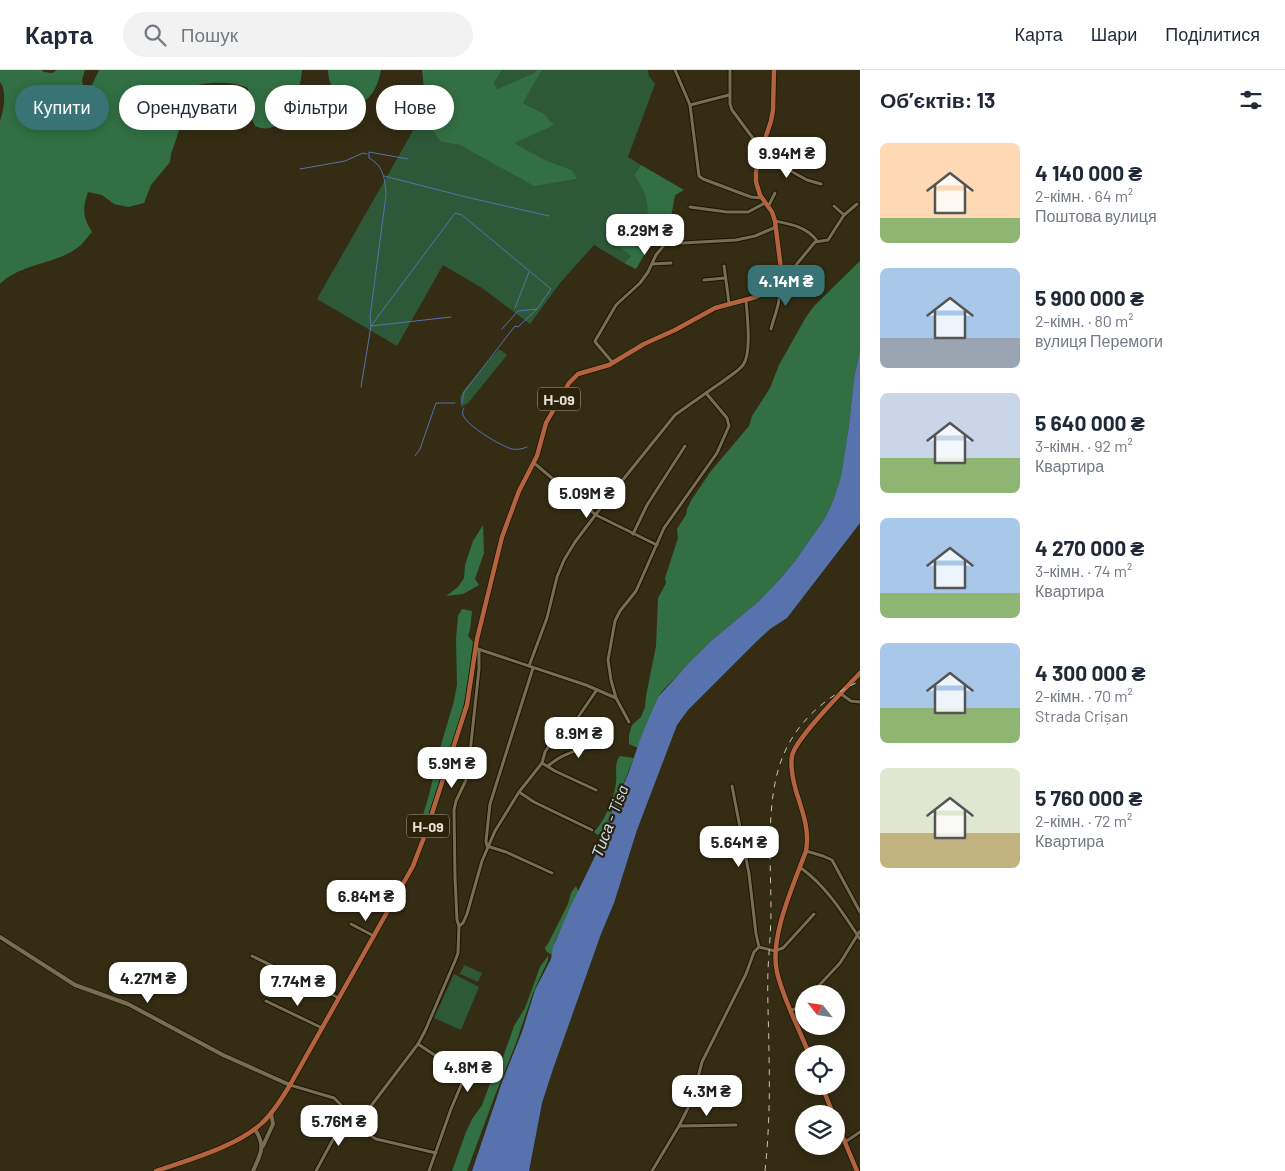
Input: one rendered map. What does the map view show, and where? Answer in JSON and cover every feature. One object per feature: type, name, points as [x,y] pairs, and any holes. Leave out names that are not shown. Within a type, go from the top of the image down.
[{"type":"main road","points":[[774,70],[773,110],[756,172],[756,182],[757,189],[775,221],[781,274],[778,285]]},
{"type":"main road","name":"Н-09","points":[[156,1171],[167,1169],[227,1145],[255,1129],[271,1113],[290,1085],[413,866],[426,832],[467,705],[477,649],[502,537],[519,491],[534,463],[546,423],[568,383],[578,374],[613,363],[644,344],[675,330],[707,312],[729,303],[746,300],[770,291],[778,285]]},
{"type":"main road","points":[[805,1045],[777,972],[775,951],[780,926],[806,851],[807,830],[793,774],[792,756],[800,740],[860,673]]},
{"type":"main road","points":[[845,1142],[857,1171]]},
{"type":"street","points":[[675,70],[690,105],[699,176],[751,197],[762,198]]},
{"type":"street","points":[[730,70],[729,94],[732,110],[761,151],[807,180],[821,184]]},
{"type":"street","points":[[690,105],[729,94]]},
{"type":"street","points":[[690,207],[727,212],[748,212],[766,205],[775,194]]},
{"type":"street","points":[[781,274],[787,274],[818,240],[828,240],[844,215],[857,204]]},
{"type":"street","points":[[834,206],[844,215]]},
{"type":"street","points":[[775,221],[797,225],[815,236],[818,240]]},
{"type":"street","points":[[613,363],[596,343],[596,340],[616,305],[640,283],[656,255],[665,244],[736,240],[755,236],[776,226]]},
{"type":"street","points":[[652,264],[672,263]]},
{"type":"street","points":[[724,266],[729,303]]},
{"type":"street","points":[[704,280],[725,278]]},
{"type":"street","points":[[771,329],[779,298],[780,290],[778,285]]},
{"type":"street","points":[[488,846],[486,842],[490,804],[547,618],[557,577],[564,560],[575,542],[675,415],[740,368],[745,361],[749,330],[746,300]]},
{"type":"street","points":[[629,722],[616,698],[611,680],[608,660],[613,626],[617,616],[636,591],[664,528],[717,453],[729,426],[728,418],[706,392]]},
{"type":"street","points":[[633,534],[647,505],[685,446]]},
{"type":"street","points":[[534,463],[596,515],[657,545]]},
{"type":"street","points":[[355,1127],[418,1044],[456,961],[459,926],[454,878],[454,810],[466,780],[469,762],[479,669],[477,649],[586,684],[616,698]]},
{"type":"street","points":[[459,926],[463,923],[467,914],[488,846],[519,792],[542,763],[545,752],[553,740],[572,726],[596,690]]},
{"type":"street","points":[[841,694],[852,701],[860,702]]},
{"type":"street","points":[[548,766],[571,752],[597,746],[608,747]]},
{"type":"street","points":[[542,763],[596,790]]},
{"type":"street","points":[[732,786],[749,874],[759,947]]},
{"type":"street","points":[[519,792],[534,802],[592,830]]},
{"type":"street","points":[[488,846],[552,873]]},
{"type":"street","points":[[806,851],[832,860],[860,912]]},
{"type":"street","points":[[800,868],[807,872],[836,903],[859,937]]},
{"type":"street","points":[[759,947],[775,951],[782,948],[814,914]]},
{"type":"street","points":[[351,924],[374,936]]},
{"type":"street","points":[[819,985],[840,963],[859,937],[860,931]]},
{"type":"street","points":[[0,937],[76,985],[128,1004],[223,1055],[290,1085],[334,1098],[342,1106],[341,1118],[336,1134],[316,1171]]},
{"type":"street","points":[[652,1171],[679,1126],[693,1098],[702,1062],[746,974],[754,952],[759,947]]},
{"type":"street","points":[[252,956],[339,998]]},
{"type":"street","points":[[266,1001],[322,1028]]},
{"type":"street","points":[[791,1010],[795,1009]]},
{"type":"street","points":[[418,1044],[436,1056],[465,1068],[467,1071],[429,1171]]},
{"type":"street","points":[[253,1171],[273,1124],[271,1113]]},
{"type":"street","points":[[341,1118],[376,1139],[436,1153]]},
{"type":"street","points":[[679,1126],[736,1126]]},
{"type":"street","points":[[255,1129],[261,1139],[262,1148]]},
{"type":"street","points":[[845,1142],[860,1132]]},
{"type":"green space","points":[[0,70],[42,70],[52,73],[57,70],[85,70],[83,85],[15,85],[15,130],[109,130],[109,85],[92,85],[99,70],[302,70],[299,85],[265,85],[265,129],[255,126],[255,85],[218,83],[198,85],[119,85],[119,130],[179,130],[170,162],[151,185],[144,203],[128,207],[114,204],[102,195],[88,192],[84,213],[92,232],[81,245],[72,252],[19,271],[0,284],[0,121],[4,106],[4,90],[0,82]]},
{"type":"green space","points":[[328,70],[381,70],[373,92],[366,100],[366,85],[331,85]]},
{"type":"green space","points":[[422,70],[502,70],[494,83],[497,89],[537,70],[542,70],[523,103],[543,113],[554,125],[514,143],[545,160],[572,170],[577,179],[534,186],[460,145],[441,142],[432,130],[454,130],[454,85],[424,85]]},
{"type":"green space","points":[[502,70],[537,70],[497,89],[494,83]]},
{"type":"green space","points":[[542,70],[648,70],[649,76],[655,84],[628,157],[641,165],[634,175],[644,192],[647,214],[636,238],[628,228],[627,221],[615,221],[606,232],[610,240],[631,256],[624,263],[594,245],[560,283],[530,324],[482,288],[443,265],[397,346],[317,299],[413,130],[432,130],[441,142],[460,145],[535,185],[576,179],[572,170],[545,160],[513,143],[543,113],[523,103]]},
{"type":"green space","points":[[641,165],[684,190],[675,195],[671,217],[682,219],[678,226],[663,223],[636,269],[624,263],[631,256],[610,240],[617,243],[628,235],[628,228],[636,238],[645,221],[647,213],[646,199],[634,175]]},
{"type":"green space","points":[[860,261],[860,351],[854,378],[841,476],[825,518],[780,579],[759,601],[712,640],[663,690],[658,697],[638,748],[629,744],[632,725],[641,717],[645,707],[656,646],[658,598],[666,583],[665,578],[678,538],[677,529],[686,515],[692,499],[711,471],[749,426],[752,416],[770,388],[779,365],[806,317],[814,306]]},
{"type":"green space","points":[[499,349],[507,355],[468,403],[461,407],[460,397],[464,390]]},
{"type":"green space","points":[[483,525],[484,553],[475,579],[479,585],[463,594],[446,596],[458,587],[464,578],[465,565],[473,541]]},
{"type":"green space","points":[[462,609],[472,611],[468,636],[473,642],[463,709],[430,810],[424,827],[421,830],[419,828],[457,685],[456,639],[458,616]]},
{"type":"green space","points":[[620,756],[634,758],[603,832],[598,835],[594,832],[602,822],[611,802],[616,783],[617,762]]},
{"type":"green space","points":[[576,886],[579,892],[555,941],[552,955],[545,948]]},
{"type":"green space","points":[[548,956],[467,1171],[452,1171],[466,1132],[482,1105],[492,1078],[500,1066],[514,1026],[525,1008],[540,967]]},
{"type":"green space","points":[[464,965],[482,973],[478,982],[460,974]]},
{"type":"green space","points":[[454,974],[479,987],[461,1030],[434,1018]]},
{"type":"water","name":"Тиса - Tisa","points":[[860,351],[860,523],[787,618],[770,629],[756,642],[688,710],[677,725],[637,830],[614,903],[601,934],[553,1069],[542,1103],[529,1171],[472,1171],[502,1082],[522,1032],[535,990],[551,959],[553,947],[569,910],[599,848],[603,832],[658,697],[712,640],[759,601],[780,579],[825,518],[841,476],[854,378]]},
{"type":"waterway","points":[[361,387],[371,326],[370,317],[386,195],[383,174],[378,165],[369,158],[369,152],[408,159]]},
{"type":"waterway","points":[[300,169],[345,161],[363,153],[367,154]]},
{"type":"waterway","points":[[384,176],[549,216]]},
{"type":"waterway","points":[[451,317],[371,326],[455,213],[462,215],[551,289],[537,309]]},
{"type":"waterway","points":[[515,308],[529,272]]},
{"type":"waterway","points":[[462,403],[464,392],[515,326],[518,327],[537,309],[518,311],[502,329]]},
{"type":"waterway","points":[[415,456],[420,449],[436,403],[455,403]]},
{"type":"waterway","points":[[464,408],[463,414],[466,419],[485,435],[512,449],[527,447]]},
{"type":"railway","points":[[765,1171],[769,1100],[770,832],[777,773],[789,743],[814,711],[836,694],[860,681]]}]
